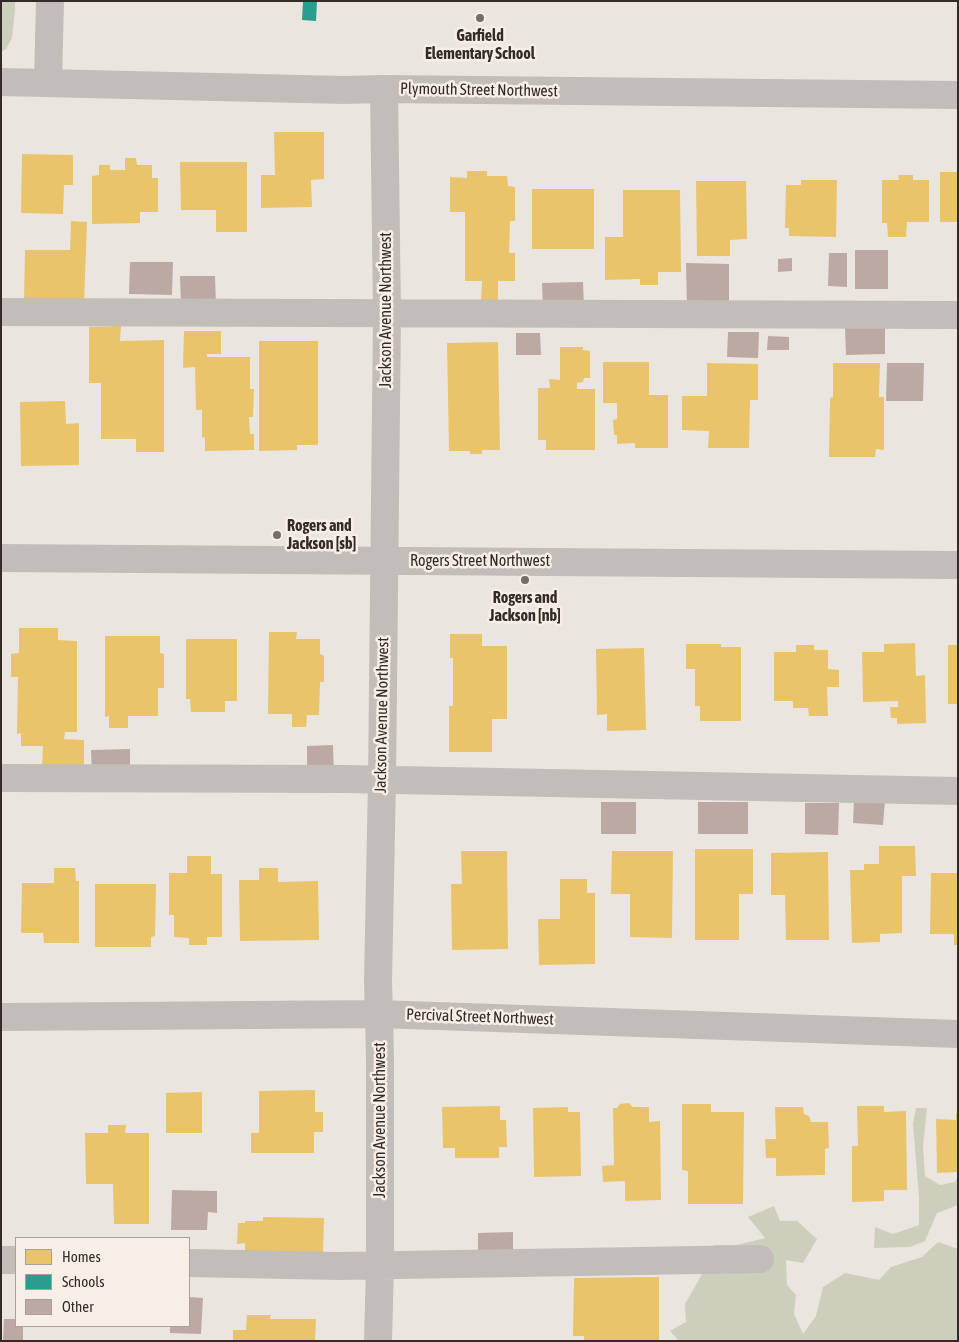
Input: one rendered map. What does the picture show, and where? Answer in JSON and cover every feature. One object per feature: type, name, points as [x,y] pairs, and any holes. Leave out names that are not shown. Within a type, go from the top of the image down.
[{"type":"street","points":[[48,82],[50,1]]},
{"type":"street","name":"Plymouth Street Northwest","points":[[1,82],[344,90],[958,95]]},
{"type":"street","name":"Jackson Avenue Northwest","points":[[378,1341],[380,1265],[378,982],[387,314],[384,89]]},
{"type":"street","points":[[1,312],[958,315]]},
{"type":"street","name":"Rogers Street Northwest","points":[[1,558],[958,565]]},
{"type":"street","points":[[1,778],[326,779],[958,790]]},
{"type":"street","name":"Percival Street Northwest","points":[[1,1017],[379,1014],[958,1034]]},
{"type":"street","points":[[190,1264],[338,1266],[760,1259]]},
{"type":"street","points":[[1,1260],[15,1260]]},
{"type":"green space","points":[[1,1],[15,1],[15,9],[12,38],[6,49],[1,52]]},
{"type":"green space","points":[[916,1108],[927,1108],[923,1146],[925,1176],[940,1185],[955,1182],[958,1176],[958,1205],[937,1213],[925,1241],[910,1247],[874,1248],[875,1227],[893,1234],[919,1225],[919,1197],[913,1124]]},
{"type":"green space","points":[[774,1206],[780,1221],[797,1221],[817,1239],[803,1263],[786,1260],[787,1285],[796,1295],[794,1314],[803,1334],[816,1316],[823,1287],[845,1273],[879,1280],[891,1267],[922,1257],[938,1242],[958,1249],[958,1341],[679,1341],[670,1331],[686,1322],[685,1304],[702,1274],[714,1245],[737,1245],[765,1238],[748,1217]]},
{"type":"building: Homes","points":[[274,132],[324,132],[324,179],[311,180],[312,207],[261,208],[261,175],[275,175]]},
{"type":"building: Homes","points":[[22,154],[73,155],[73,185],[64,185],[63,214],[21,213]]},
{"type":"building: Homes","points":[[125,158],[136,158],[137,165],[152,165],[152,178],[158,178],[158,212],[140,212],[140,223],[92,224],[92,176],[99,175],[99,165],[110,165],[110,170],[125,170]]},
{"type":"building: Homes","points":[[180,162],[247,162],[247,232],[216,232],[216,210],[181,210]]},
{"type":"building: Homes","points":[[467,171],[487,171],[487,176],[507,176],[508,186],[515,187],[515,221],[510,221],[509,253],[515,253],[515,281],[498,281],[498,302],[481,302],[482,281],[465,281],[465,212],[450,212],[450,177],[467,178]]},
{"type":"building: Homes","points":[[940,172],[958,172],[958,222],[940,222]]},
{"type":"building: Homes","points":[[898,175],[913,175],[913,180],[929,180],[929,222],[907,222],[906,237],[888,237],[887,223],[882,223],[882,180],[899,180]]},
{"type":"building: Homes","points":[[801,180],[837,180],[836,237],[789,236],[789,228],[785,228],[786,185],[801,185]]},
{"type":"building: Homes","points":[[696,181],[746,181],[747,239],[730,240],[730,256],[697,256]]},
{"type":"building: Homes","points":[[532,189],[594,189],[594,249],[532,249]]},
{"type":"building: Homes","points":[[623,190],[680,190],[681,272],[658,272],[658,285],[640,285],[640,279],[605,280],[605,237],[623,237]]},
{"type":"building: Homes","points":[[71,221],[87,222],[84,304],[24,302],[25,250],[70,250]]},
{"type":"building: Homes","points":[[121,326],[120,341],[164,340],[164,452],[136,452],[136,439],[101,439],[101,383],[89,383],[89,327]]},
{"type":"building: Homes","points":[[184,331],[221,331],[221,354],[207,354],[207,357],[250,357],[250,389],[254,389],[253,417],[249,417],[250,434],[254,434],[254,450],[205,451],[205,438],[202,437],[202,410],[196,410],[195,367],[183,368]]},
{"type":"building: Homes","points":[[259,341],[318,341],[318,445],[297,445],[297,450],[259,451]]},
{"type":"building: Homes","points":[[498,342],[500,450],[482,450],[482,454],[470,454],[470,451],[449,451],[447,343]]},
{"type":"building: Homes","points":[[560,347],[583,347],[583,350],[590,351],[590,378],[584,378],[583,382],[577,383],[577,389],[595,389],[595,450],[546,450],[546,440],[538,440],[538,388],[550,388],[549,379],[560,380]]},
{"type":"building: Homes","points":[[603,362],[649,362],[649,395],[668,395],[668,448],[635,448],[635,443],[617,444],[613,420],[617,419],[617,403],[603,403]]},
{"type":"building: Homes","points":[[707,363],[758,364],[758,400],[750,400],[749,448],[708,448],[709,431],[682,430],[682,396],[707,396]]},
{"type":"building: Homes","points":[[833,363],[880,363],[879,397],[884,397],[884,450],[876,449],[875,457],[829,457],[830,398],[833,397]]},
{"type":"building: Homes","points":[[65,401],[66,424],[79,423],[79,465],[21,466],[20,402]]},
{"type":"building: Homes","points":[[19,628],[58,628],[58,640],[77,641],[77,732],[65,732],[64,739],[84,740],[84,770],[42,769],[43,746],[21,746],[21,733],[17,734],[18,677],[11,677],[11,654],[19,653]]},
{"type":"building: Homes","points":[[269,632],[297,632],[296,639],[320,639],[320,654],[324,656],[324,682],[320,682],[319,715],[307,715],[306,727],[292,727],[292,714],[268,714]]},
{"type":"building: Homes","points":[[450,634],[482,634],[482,646],[507,646],[507,719],[492,719],[492,752],[449,752],[449,706],[453,706],[453,658],[450,658]]},
{"type":"building: Homes","points":[[105,636],[160,636],[160,653],[164,654],[164,688],[158,688],[158,716],[128,716],[128,728],[109,728],[109,716],[105,717]]},
{"type":"building: Homes","points":[[186,639],[237,639],[237,701],[225,701],[225,712],[191,712],[190,699],[186,699]]},
{"type":"building: Homes","points":[[915,643],[916,676],[925,675],[926,723],[897,724],[897,718],[891,718],[890,707],[898,707],[898,701],[863,702],[862,652],[884,652],[884,644]]},
{"type":"building: Homes","points":[[686,644],[721,644],[721,647],[741,647],[741,721],[700,721],[700,706],[695,706],[695,669],[686,669]]},
{"type":"building: Homes","points":[[796,645],[814,645],[814,650],[828,650],[828,669],[839,670],[839,687],[827,687],[828,716],[809,716],[808,708],[793,708],[793,701],[774,701],[774,652],[796,652]]},
{"type":"building: Homes","points":[[948,645],[958,645],[958,704],[948,704]]},
{"type":"building: Homes","points":[[644,648],[646,730],[607,731],[607,714],[597,715],[596,649]]},
{"type":"building: Homes","points":[[879,846],[915,846],[916,876],[902,876],[902,933],[880,934],[880,942],[852,943],[850,870],[864,870],[864,864],[879,864]]},
{"type":"building: Homes","points":[[695,849],[753,849],[753,894],[739,894],[739,940],[695,940]]},
{"type":"building: Homes","points":[[461,851],[507,851],[508,949],[452,950],[451,884],[462,884]]},
{"type":"building: Homes","points":[[612,851],[673,851],[672,938],[630,937],[630,894],[611,894]]},
{"type":"building: Homes","points":[[828,852],[829,940],[786,940],[785,895],[771,895],[771,853]]},
{"type":"building: Homes","points":[[187,856],[211,856],[211,874],[222,874],[222,937],[207,937],[207,945],[189,945],[189,938],[174,937],[174,915],[169,915],[169,873],[187,873]]},
{"type":"building: Homes","points":[[54,868],[75,868],[76,881],[79,881],[79,943],[44,943],[43,933],[21,933],[22,883],[54,883]]},
{"type":"building: Homes","points":[[259,868],[278,868],[278,882],[318,881],[319,940],[240,941],[239,880],[259,880]]},
{"type":"building: Homes","points":[[931,873],[958,873],[958,945],[954,945],[954,934],[930,934]]},
{"type":"building: Homes","points":[[560,879],[587,879],[587,893],[595,893],[595,964],[539,965],[538,919],[560,919]]},
{"type":"building: Homes","points":[[95,884],[156,884],[155,936],[151,937],[151,947],[95,947]]},
{"type":"building: Homes","points":[[315,1090],[315,1112],[323,1112],[323,1132],[314,1132],[314,1153],[251,1153],[251,1133],[259,1133],[259,1091]]},
{"type":"building: Homes","points":[[202,1092],[202,1133],[166,1133],[166,1093]]},
{"type":"building: Homes","points":[[629,1103],[633,1107],[649,1107],[649,1122],[660,1121],[661,1200],[625,1201],[625,1181],[603,1182],[602,1166],[614,1165],[613,1108],[617,1108],[620,1104]]},
{"type":"building: Homes","points":[[682,1104],[711,1104],[711,1112],[744,1112],[743,1204],[688,1204],[688,1171],[682,1170]]},
{"type":"building: Homes","points":[[500,1106],[500,1120],[506,1120],[507,1147],[499,1147],[499,1158],[455,1158],[455,1148],[443,1148],[442,1107]]},
{"type":"building: Homes","points":[[857,1106],[884,1106],[884,1112],[906,1111],[907,1190],[884,1190],[884,1201],[852,1202],[852,1146],[858,1146]]},
{"type":"building: Homes","points":[[568,1107],[568,1112],[580,1112],[581,1176],[534,1177],[533,1108]]},
{"type":"building: Homes","points":[[775,1107],[803,1107],[804,1114],[809,1116],[811,1122],[828,1122],[829,1148],[825,1149],[825,1175],[776,1176],[776,1158],[766,1158],[765,1139],[776,1139]]},
{"type":"building: Homes","points":[[956,1113],[958,1113],[958,1172],[937,1173],[936,1119],[956,1120]]},
{"type":"building: Homes","points":[[108,1125],[126,1125],[125,1133],[149,1133],[149,1224],[114,1224],[113,1184],[86,1184],[85,1133],[108,1133]]},
{"type":"building: Homes","points":[[263,1217],[324,1218],[323,1257],[245,1256],[245,1243],[237,1244],[238,1223],[263,1221]]},
{"type":"building: Homes","points":[[659,1277],[659,1341],[584,1341],[584,1336],[573,1336],[574,1278]]},
{"type":"building: Homes","points":[[247,1315],[271,1315],[270,1319],[316,1319],[315,1341],[233,1341],[233,1330],[246,1330]]},
{"type":"building: Schools","points":[[303,1],[317,1],[316,21],[302,20]]},
{"type":"building: Other","points":[[855,250],[888,250],[888,289],[855,289]]},
{"type":"building: Other","points":[[829,253],[847,253],[847,287],[828,286]]},
{"type":"building: Other","points":[[792,258],[792,271],[778,272],[778,259]]},
{"type":"building: Other","points":[[130,262],[173,262],[172,295],[129,294]]},
{"type":"building: Other","points":[[686,263],[729,264],[729,310],[687,310]]},
{"type":"building: Other","points":[[180,276],[215,276],[216,305],[181,305]]},
{"type":"building: Other","points":[[583,282],[584,308],[543,309],[542,283]]},
{"type":"building: Other","points":[[885,327],[885,354],[846,355],[845,328]]},
{"type":"building: Other","points":[[728,332],[759,332],[758,358],[727,357]]},
{"type":"building: Other","points":[[516,333],[540,333],[541,355],[516,355]]},
{"type":"building: Other","points":[[768,336],[789,337],[789,350],[767,350]]},
{"type":"building: Other","points":[[887,363],[924,363],[923,401],[886,401]]},
{"type":"building: Other","points":[[333,745],[334,775],[307,776],[307,746]]},
{"type":"building: Other","points":[[130,749],[130,775],[92,776],[91,750]]},
{"type":"building: Other","points":[[854,799],[885,800],[883,825],[853,823]]},
{"type":"building: Other","points":[[601,802],[636,802],[636,834],[601,834]]},
{"type":"building: Other","points":[[698,802],[748,802],[748,834],[698,834]]},
{"type":"building: Other","points":[[805,803],[839,803],[838,835],[805,834]]},
{"type":"building: Other","points":[[172,1190],[217,1191],[217,1213],[208,1212],[207,1230],[171,1230]]},
{"type":"building: Other","points":[[513,1232],[513,1254],[478,1255],[478,1233]]},
{"type":"building: Other","points":[[190,1297],[203,1298],[201,1334],[170,1333],[170,1327],[190,1327]]},
{"type":"building: Other","points":[[4,1319],[15,1319],[15,1327],[23,1327],[23,1341],[3,1341]]},
{"type":"place","name":"Garfield Elementary School","points":[[480,18]]},
{"type":"place","name":"Rogers and Jackson [sb]","points":[[277,535]]},
{"type":"place","name":"Rogers and Jackson [nb]","points":[[525,580]]}]
